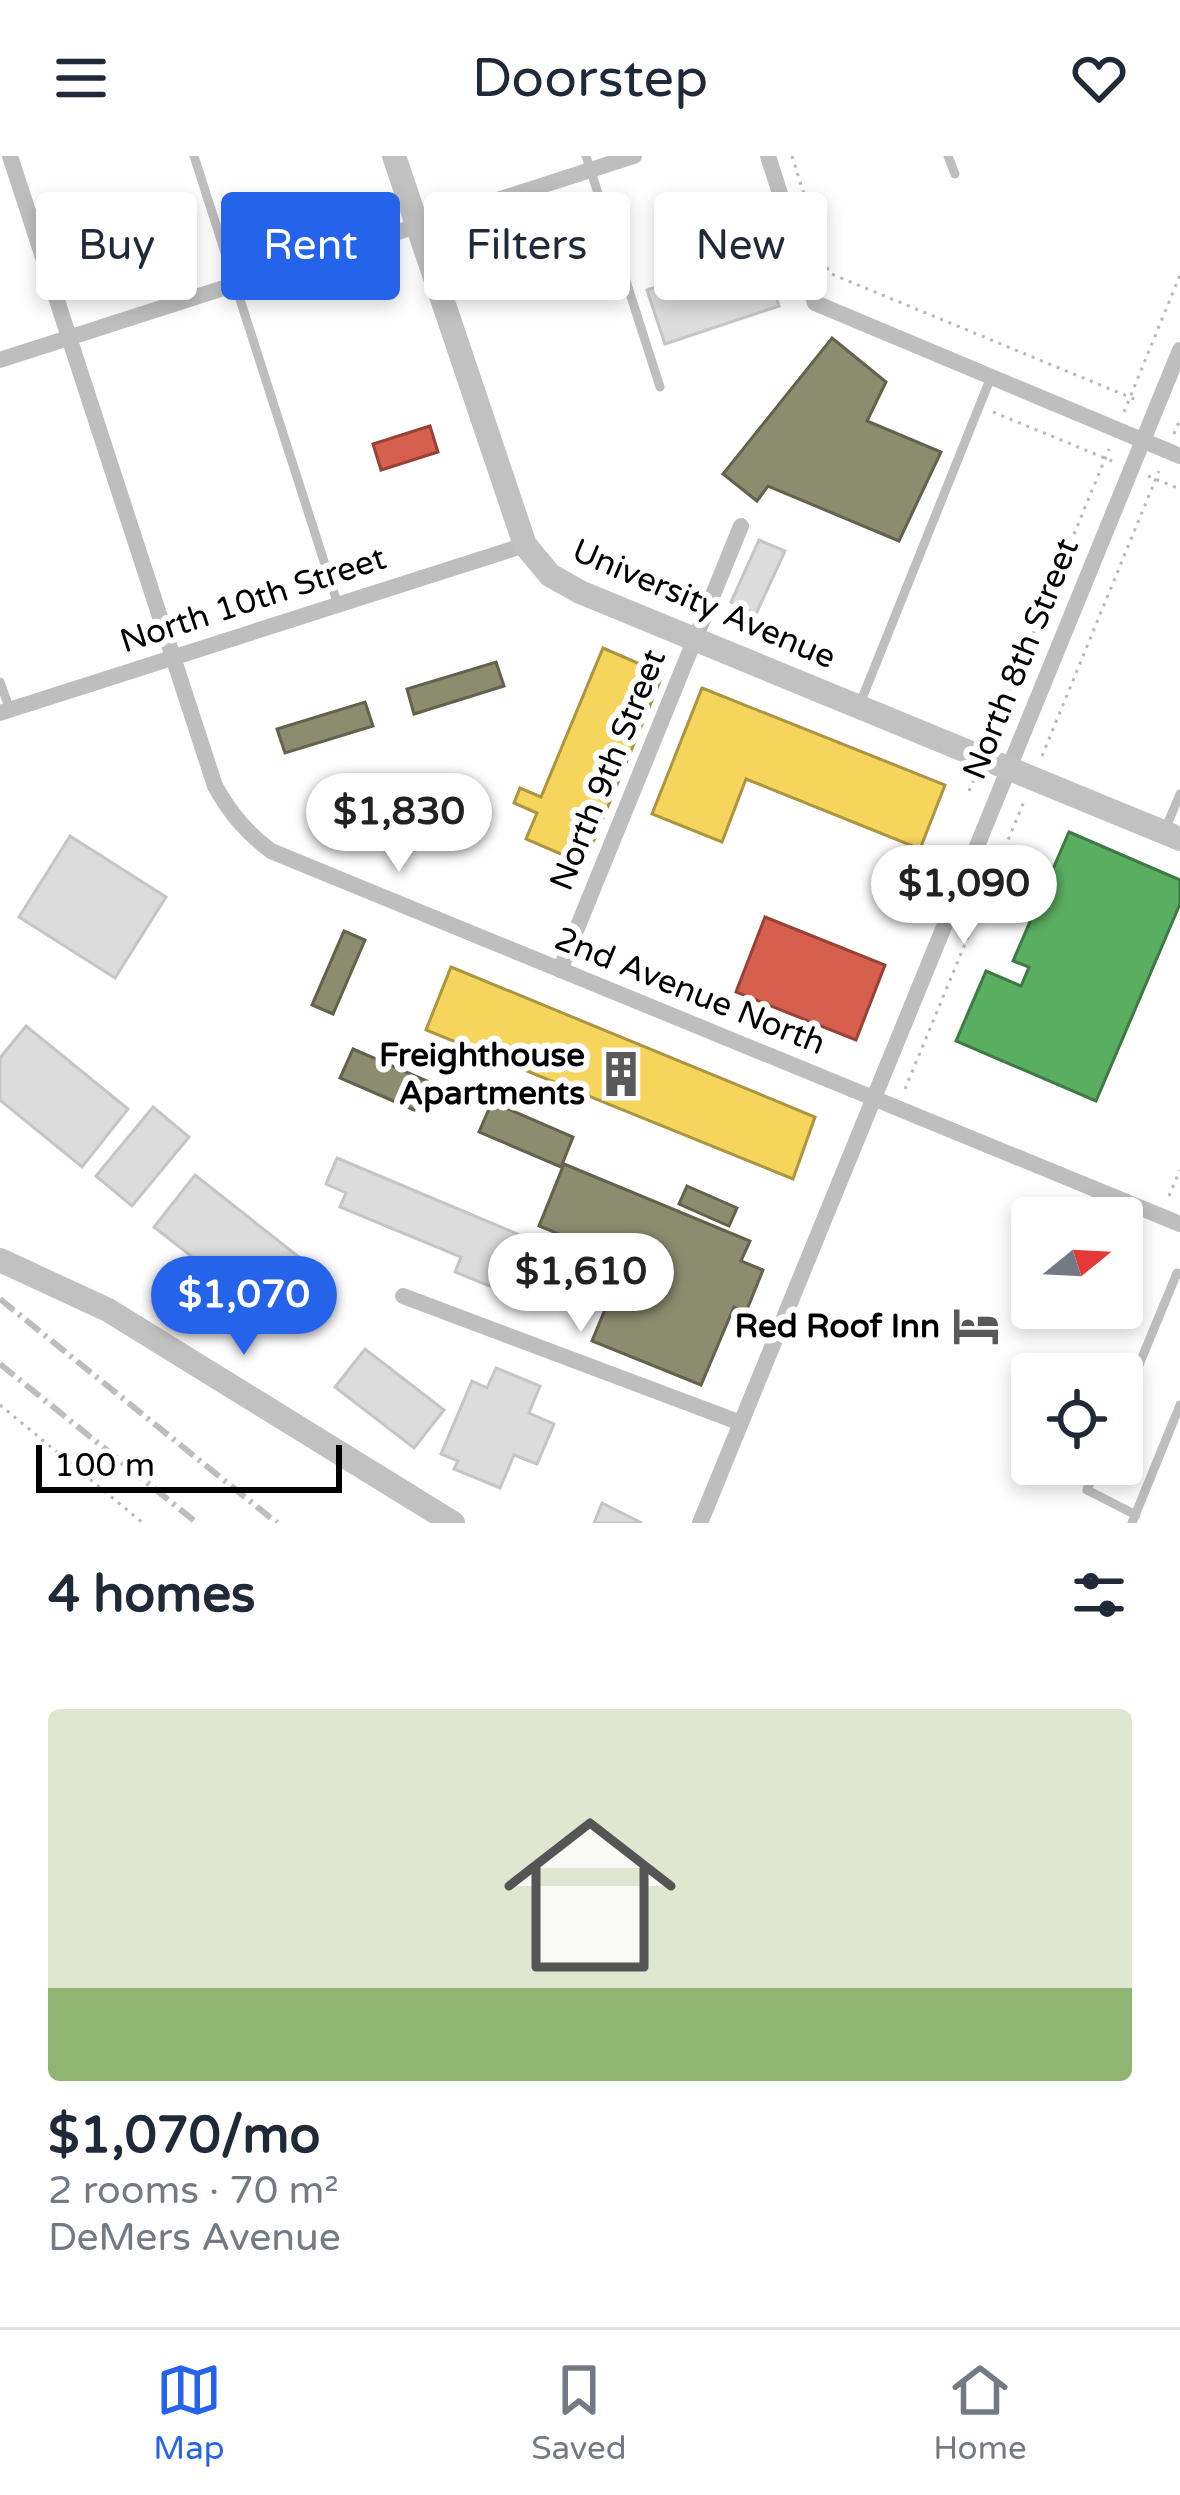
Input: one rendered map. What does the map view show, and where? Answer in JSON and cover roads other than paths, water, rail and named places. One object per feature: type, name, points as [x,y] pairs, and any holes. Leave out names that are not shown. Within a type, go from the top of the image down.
[{"type":"street","name":"2nd Avenue North","points":[[10,156],[215,786],[248,833],[271,851],[1180,1225]]},
{"type":"street","name":"University Avenue","points":[[394,156],[525,545],[550,575],[692,640],[1172,836]]},
{"type":"street","points":[[400,231],[588,163],[634,156]]},
{"type":"street","points":[[768,156],[815,303],[1180,456]]},
{"type":"street","points":[[0,360],[221,288]]},
{"type":"street","name":"North 8th Street","points":[[700,1523],[1180,350]]},
{"type":"street","name":"North 9th Street","points":[[560,970],[741,526]]},
{"type":"street","name":"North 10th Street","points":[[5,712],[525,545]]},
{"type":"street","points":[[0,1260],[108,1310],[453,1523]]},
{"type":"street","points":[[403,1296],[740,1423]]},
{"type":"lane","points":[[194,156],[221,242]]},
{"type":"lane","points":[[948,156],[955,174]]},
{"type":"lane","points":[[588,163],[660,387]]},
{"type":"lane","points":[[239,300],[338,604]]},
{"type":"lane","points":[[859,706],[991,377]]},
{"type":"lane","points":[[0,682],[5,712]]},
{"type":"lane","points":[[1172,836],[1180,794]]},
{"type":"lane","points":[[1143,1355],[1180,1274]]},
{"type":"lane","points":[[1090,1485],[1088,1490],[1134,1519],[1180,1406]]},
{"type":"railway","points":[[0,1299],[277,1523]]},
{"type":"railway","points":[[0,1364],[197,1523]]},
{"type":"place","name":"Freighthouse Apartments","points":[[621,1074]]},
{"type":"place","name":"Red Roof Inn","points":[[976,1326]]}]
